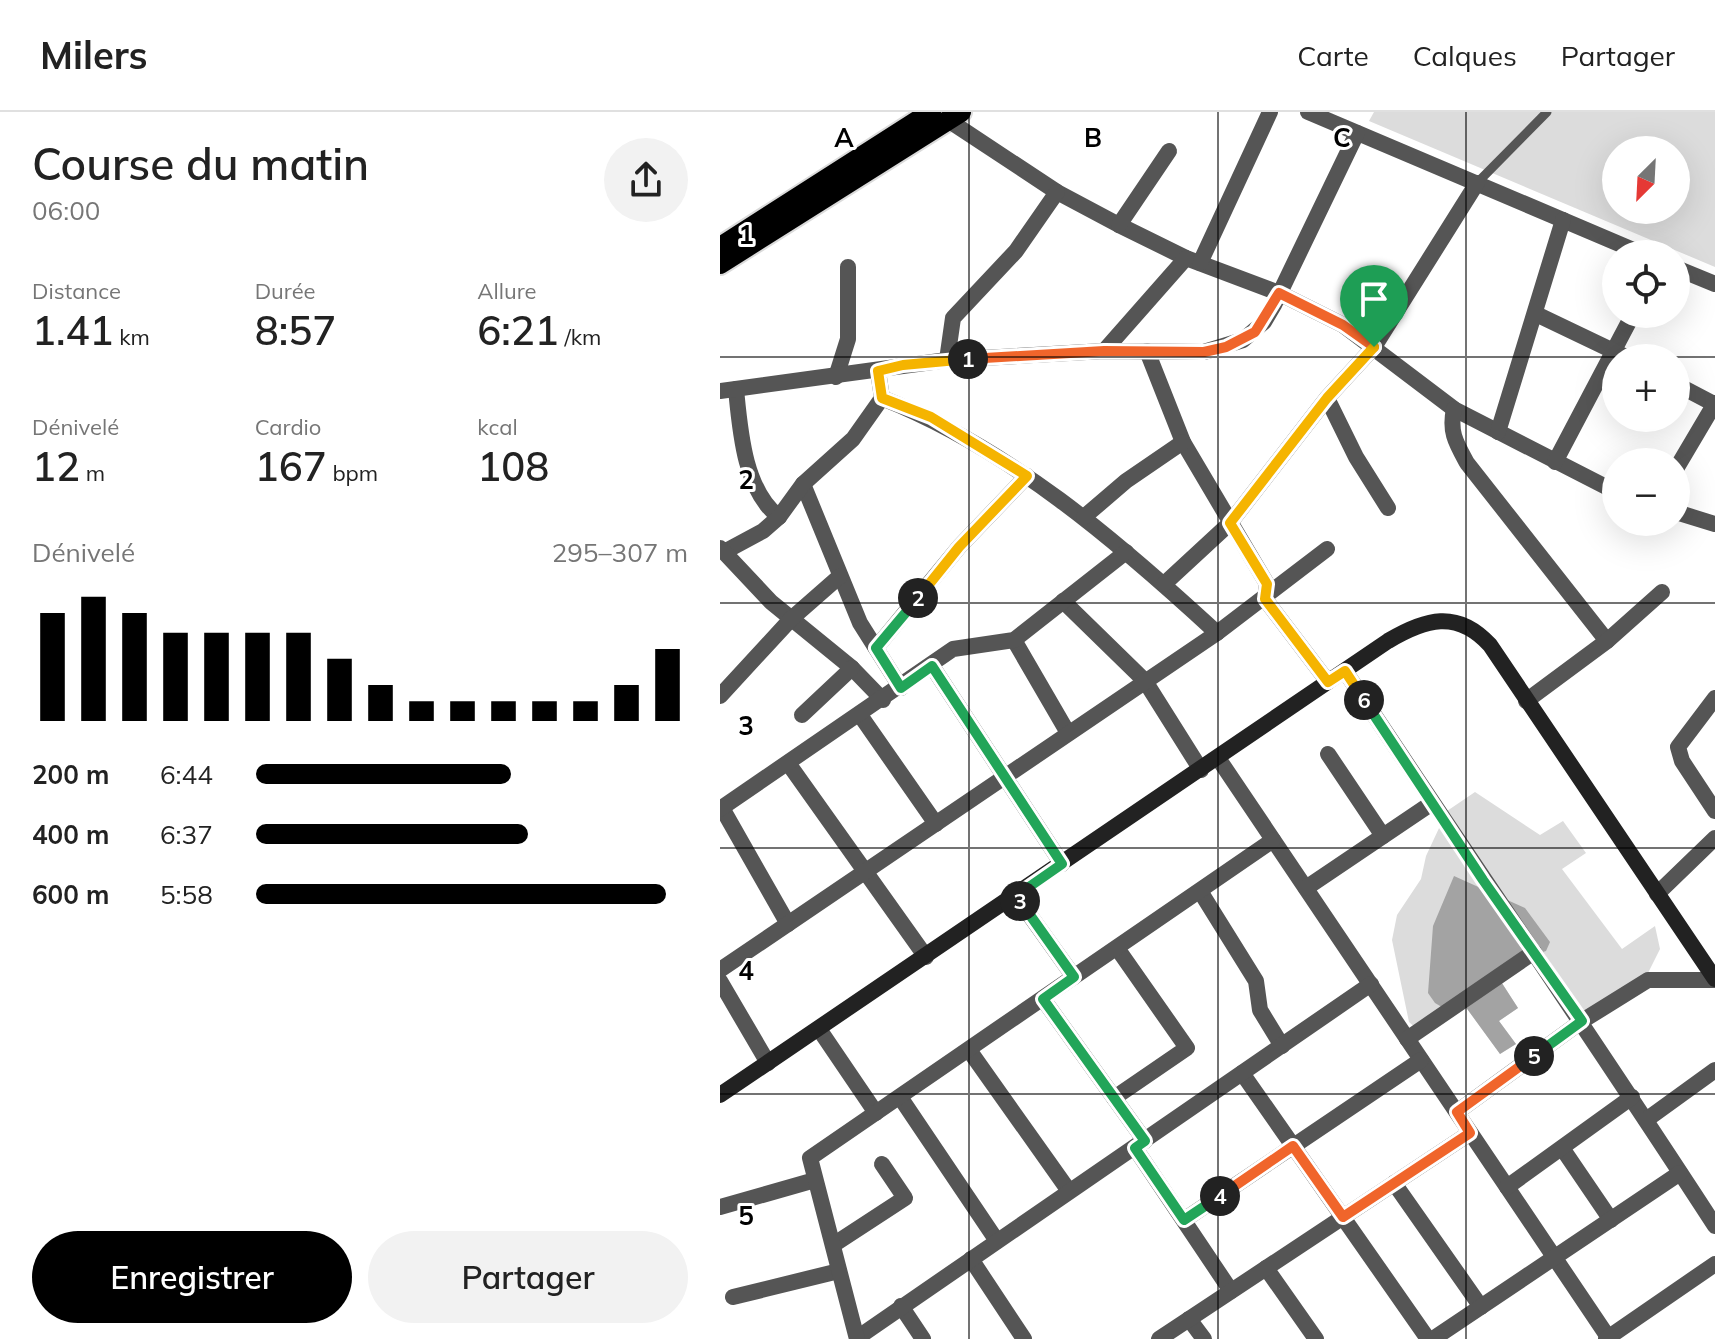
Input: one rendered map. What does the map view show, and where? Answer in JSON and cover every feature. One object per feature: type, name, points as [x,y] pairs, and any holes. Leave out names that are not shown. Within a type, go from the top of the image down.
[{"type":"main road","points":[[720,247],[907,118],[947,115]]},
{"type":"main road","points":[[720,264],[947,115]]},
{"type":"street","points":[[1104,351],[1193,261],[1270,112]]},
{"type":"street","points":[[1308,112],[1610,240]]},
{"type":"street","points":[[947,115],[1057,192],[1193,261],[1279,293],[1343,325],[1454,409],[1602,485]]},
{"type":"street","points":[[779,517],[764,506],[754,482],[728,390],[947,360],[1104,351],[1204,352],[1243,340],[1264,322],[1357,133]]},
{"type":"street","points":[[1119,225],[1169,151]]},
{"type":"street","points":[[1164,584],[1230,523],[1327,398],[1374,347],[1477,183]]},
{"type":"street","points":[[947,360],[953,318],[1016,251],[1057,192]]},
{"type":"street","points":[[1498,432],[1563,220]]},
{"type":"street","points":[[836,377],[848,339],[848,267]]},
{"type":"street","points":[[1690,274],[1715,284]]},
{"type":"street","points":[[1536,314],[1602,345]]},
{"type":"street","points":[[1147,351],[1183,442],[1267,584],[1265,599],[1328,682]]},
{"type":"street","points":[[878,371],[882,398],[853,439],[803,484],[779,517],[763,531],[722,550],[791,619],[852,668],[883,700]]},
{"type":"street","points":[[1555,462],[1602,385]]},
{"type":"street","points":[[1688,448],[1714,403],[1690,391]]},
{"type":"street","points":[[882,398],[931,417],[1027,476],[1084,517],[1217,633]]},
{"type":"street","points":[[1327,398],[1356,457],[1388,508]]},
{"type":"street","points":[[1454,409],[1451,425],[1454,439],[1467,463],[1607,641]]},
{"type":"street","points":[[1084,517],[1126,481],[1183,442]]},
{"type":"street","points":[[876,648],[959,547],[1027,476]]},
{"type":"street","points":[[803,484],[860,623],[901,688]]},
{"type":"street","points":[[1690,516],[1715,524]]},
{"type":"street","points":[[720,970],[1217,633],[1327,549]]},
{"type":"street","points":[[788,924],[721,808],[963,646],[1014,640],[1126,552]]},
{"type":"street","points":[[720,696],[791,619],[840,576]]},
{"type":"street","points":[[1526,701],[1607,641],[1662,592]]},
{"type":"street","points":[[1063,601],[1145,681],[1201,770]]},
{"type":"street","points":[[720,1095],[1328,682],[1410,628],[1433,619],[1448,619],[1482,636],[1715,980]]},
{"type":"street","points":[[1014,640],[1068,733]]},
{"type":"street","points":[[932,666],[1062,864]]},
{"type":"street","points":[[802,715],[852,668]]},
{"type":"street","points":[[1345,671],[1582,1021],[1715,1226]]},
{"type":"street","points":[[1715,698],[1678,747],[1682,761],[1715,811]]},
{"type":"street","points":[[860,715],[936,824]]},
{"type":"street","points":[[1328,754],[1383,836]]},
{"type":"street","points":[[1218,758],[1607,1338],[1714,1266]]},
{"type":"street","points":[[788,763],[926,957]]},
{"type":"street","points":[[1306,888],[1432,803]]},
{"type":"street","points":[[1273,840],[810,1158],[857,1338],[1371,984]]},
{"type":"street","points":[[1657,894],[1713,843]]},
{"type":"street","points":[[1200,891],[1256,981],[1260,1010],[1282,1046]]},
{"type":"street","points":[[1016,896],[1074,977]]},
{"type":"street","points":[[1114,1098],[1187,1048],[1117,948]]},
{"type":"street","points":[[1407,1039],[1534,952]]},
{"type":"street","points":[[1457,1112],[1582,1021],[1648,980],[1715,980]]},
{"type":"street","points":[[720,981],[768,1063]]},
{"type":"street","points":[[1043,999],[1114,1098],[1184,1220],[1231,1291]]},
{"type":"street","points":[[819,1029],[876,1113]]},
{"type":"street","points":[[969,1050],[1069,1191]]},
{"type":"street","points":[[1184,1220],[1421,1060]]},
{"type":"street","points":[[1646,1120],[1715,1070]]},
{"type":"street","points":[[1242,1073],[1430,1339],[1680,1173]]},
{"type":"street","points":[[900,1097],[997,1241]]},
{"type":"street","points":[[1507,1187],[1632,1097]]},
{"type":"street","points":[[1159,1339],[1470,1133]]},
{"type":"street","points":[[1562,1148],[1611,1220]]},
{"type":"street","points":[[833,1245],[905,1198],[882,1164]]},
{"type":"street","points":[[720,1207],[815,1180]]},
{"type":"street","points":[[1394,1183],[1481,1307]]},
{"type":"street","points":[[971,1259],[1024,1339]]},
{"type":"street","points":[[1266,1268],[1316,1339]]},
{"type":"street","points":[[733,1297],[839,1271]]},
{"type":"street","points":[[901,1306],[923,1339]]},
{"type":"street","points":[[1189,1319],[1204,1339]]},
{"type":"lane","points":[[1477,183],[1547,112]]},
{"type":"shaded area","points":[[1374,112],[1715,112],[1715,267],[1690,256],[1690,240],[1651,240],[1613,224],[1690,224],[1690,136],[1602,136],[1602,219],[1369,121]]},
{"type":"shaded area","points":[[1475,792],[1540,835],[1563,821],[1586,853],[1562,869],[1622,949],[1655,926],[1660,949],[1648,973],[1572,1020],[1531,956],[1498,977],[1518,1008],[1499,1021],[1516,1044],[1500,1054],[1465,1006],[1421,1033],[1409,1022],[1392,940],[1397,915],[1421,879],[1426,856],[1447,811]]},
{"type":"shaded area","points":[[1454,876],[1525,908],[1550,942],[1546,951],[1531,956],[1498,977],[1518,1008],[1499,1021],[1516,1044],[1500,1054],[1465,1006],[1452,1013],[1435,1003],[1428,993],[1433,926]]},
{"type":"route","points":[[1279,293],[1343,325],[1374,347],[1327,398],[1230,523],[1267,584],[1265,599],[1328,682],[1345,671],[1483,880],[1582,1021],[1457,1112],[1470,1133],[1343,1217],[1293,1146],[1184,1220],[1135,1148],[1145,1141],[1043,999],[1074,977],[1016,896],[1062,864],[932,666],[901,688],[876,648],[959,547],[1027,476],[931,417],[882,398],[878,371],[947,360],[1104,351],[1204,352],[1226,347],[1255,332],[1269,315],[1279,293]]}]
